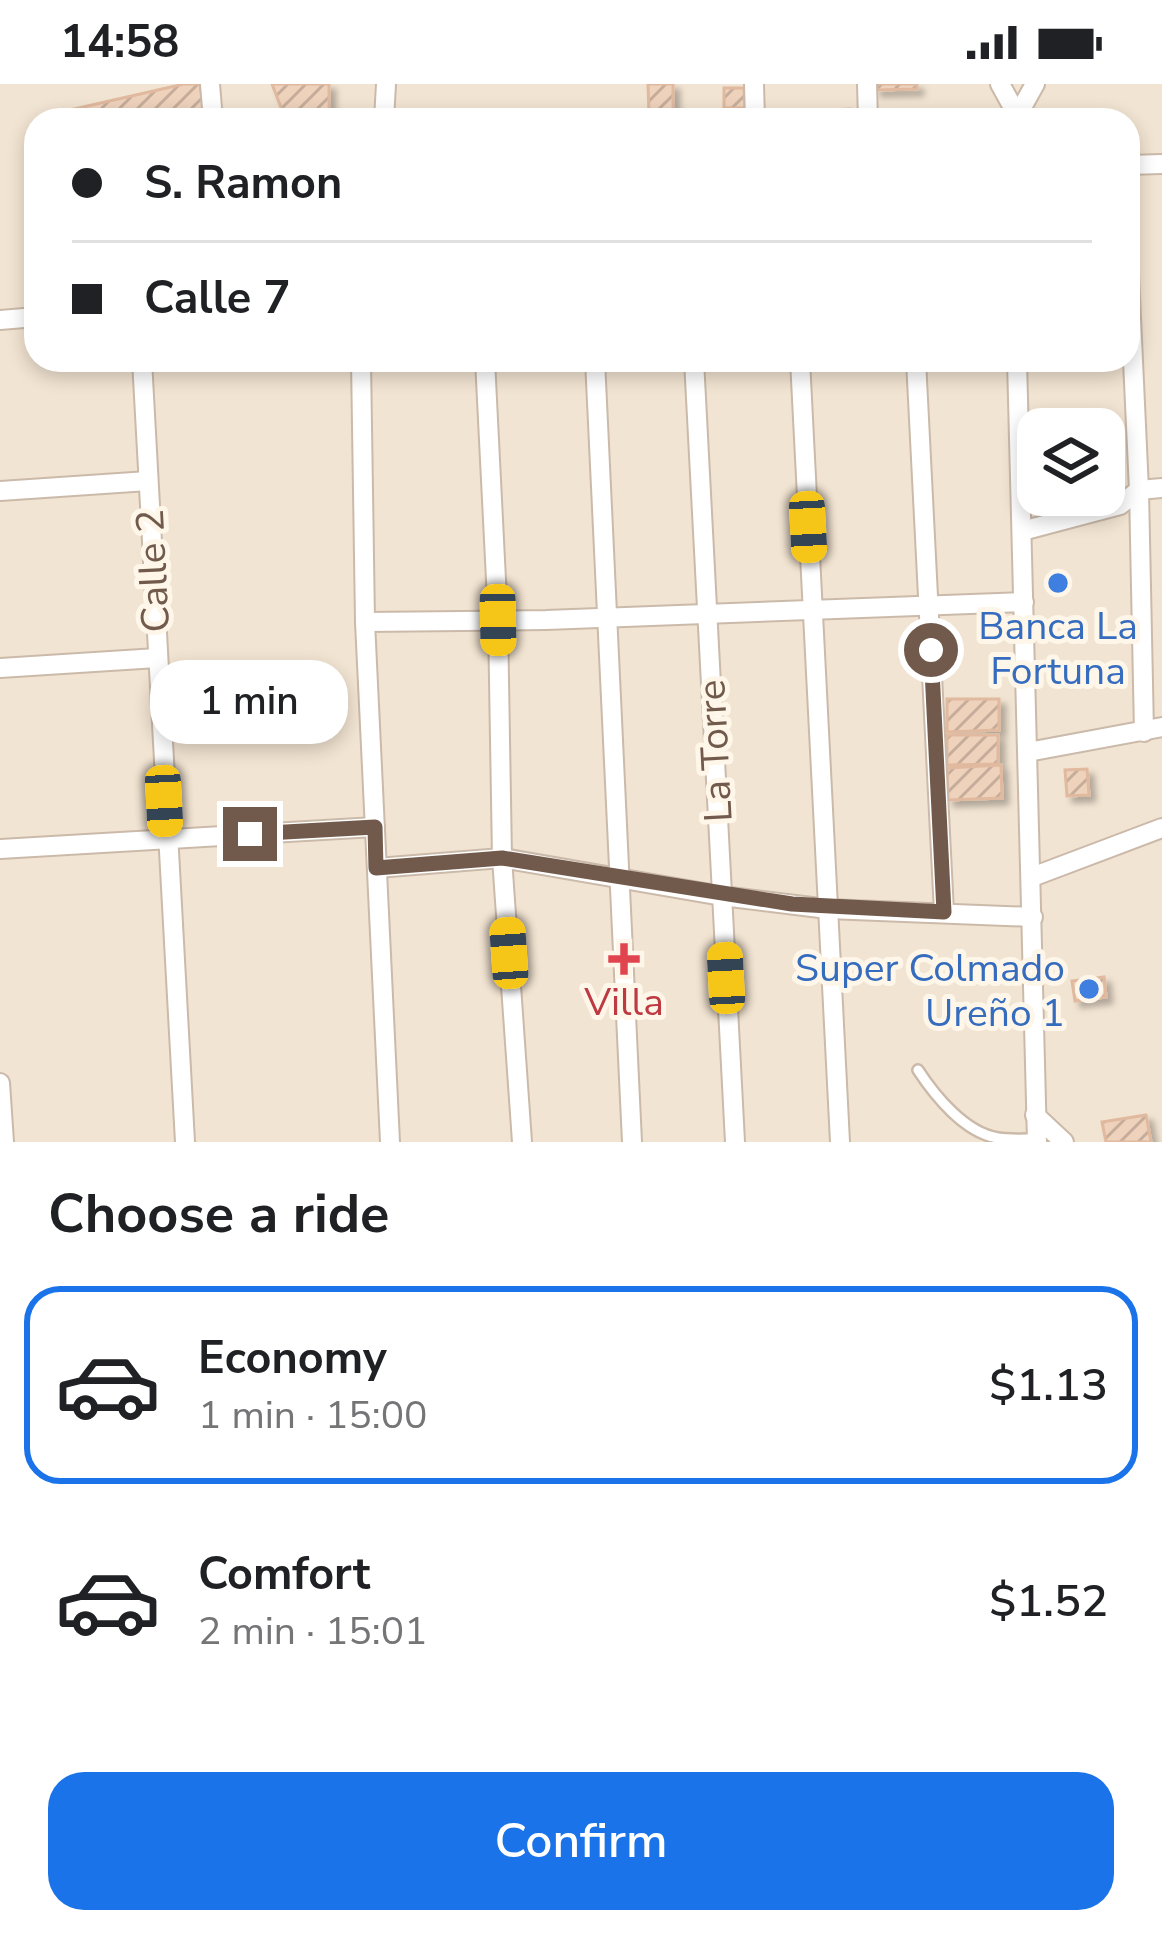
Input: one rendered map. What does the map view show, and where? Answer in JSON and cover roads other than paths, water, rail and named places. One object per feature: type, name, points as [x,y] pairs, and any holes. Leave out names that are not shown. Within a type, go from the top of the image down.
[{"type":"street","name":"Calle 2","points":[[143,372],[185,1142]]},
{"type":"street","points":[[361,372],[365,622],[390,1142]]},
{"type":"street","points":[[486,372],[498,620],[502,858],[522,1142]]},
{"type":"street","points":[[596,372],[632,1142]]},
{"type":"street","name":"La Torre","points":[[695,372],[734,1142]]},
{"type":"street","points":[[801,372],[840,1142]]},
{"type":"street","points":[[917,372],[944,912]]},
{"type":"street","points":[[1017,372],[1036,1141]]},
{"type":"street","points":[[1028,752],[1153,730],[1134,372]]},
{"type":"street","points":[[0,491],[148,481]]},
{"type":"street","points":[[1022,531],[1120,505],[1139,490],[1162,488]]},
{"type":"street","points":[[365,622],[1024,602]]},
{"type":"street","points":[[0,668],[157,658]]},
{"type":"street","points":[[0,849],[375,827]]},
{"type":"street","points":[[1032,877],[1162,828]]},
{"type":"street","points":[[376,868],[502,858],[828,909],[1033,917]]},
{"type":"street","points":[[0,1083],[4,1142]]},
{"type":"street","points":[[1035,1115],[1064,1142]]},
{"type":"lane","points":[[918,1070],[951,1111],[986,1135],[1036,1141]]},
{"type":"place","name":"Banca La Fortuna","points":[[1058,583]]},
{"type":"place","name":"Villa","points":[[624,959]]},
{"type":"place","name":"Super Colmado Ureño 1","points":[[1089,989]]}]
